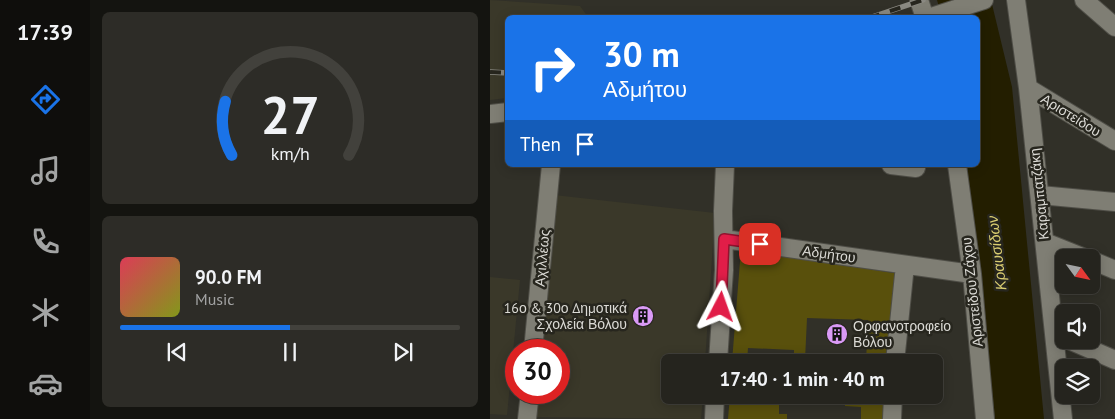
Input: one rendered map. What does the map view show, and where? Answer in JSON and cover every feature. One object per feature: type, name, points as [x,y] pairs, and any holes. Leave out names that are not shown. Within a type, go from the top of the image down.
[{"type":"street","points":[[920,0],[930,15]]},
{"type":"street","points":[[934,15],[984,0]]},
{"type":"street","name":"Καραμπατζάκη","points":[[1016,0],[1028,88],[1044,242],[1056,304]]},
{"type":"street","points":[[1084,0],[1115,27]]},
{"type":"street","name":"Αριστείδου","points":[[1028,88],[1115,141]]},
{"type":"street","points":[[490,114],[505,112]]},
{"type":"street","name":"Αχιλλέως","points":[[535,339],[550,167]]},
{"type":"street","points":[[718,354],[724,239],[725,167]]},
{"type":"street","points":[[908,167],[916,168]]},
{"type":"street","name":"Αριστείδου Ζάχου","points":[[957,167],[972,274],[985,419]]},
{"type":"street","points":[[1040,195],[1115,202]]},
{"type":"street","name":"Αδμήτου","points":[[724,239],[972,274]]},
{"type":"street","points":[[1044,242],[1062,249]]},
{"type":"street","points":[[1100,264],[1115,270]]},
{"type":"street","points":[[896,354],[905,265]]},
{"type":"street","name":"Καραμπατζάκη","points":[[1062,349],[1063,419]]},
{"type":"street","points":[[1090,349],[1115,360]]},
{"type":"street","points":[[527,419],[529,404]]},
{"type":"street","points":[[714,419],[715,404]]},
{"type":"street","points":[[892,419],[893,404]]},
{"type":"shaded area","points":[[490,0],[580,6],[587,15],[505,15],[505,98],[490,100]]},
{"type":"shaded area","points":[[554,195],[715,213],[706,354],[661,354],[661,404],[702,404],[701,419],[535,417],[536,404],[570,404],[570,339],[541,339]]},
{"type":"shaded area","points":[[741,249],[900,274],[890,354],[866,354],[868,320],[807,318],[805,354],[794,354],[794,350],[748,348],[748,354],[733,354]]},
{"type":"shaded area","points":[[490,277],[520,280],[514,339],[505,339],[505,404],[508,404],[507,415],[490,414]]},
{"type":"shaded area","points":[[729,404],[779,404],[779,414],[787,414],[787,419],[728,419]]},
{"type":"shaded area","points":[[845,404],[886,404],[885,419],[861,419],[861,407],[845,406]]},
{"type":"water","name":"Κραυσίδων","points":[[937,0],[991,0],[1012,87],[1044,419],[995,419],[967,167],[980,167],[980,15],[941,15]]},
{"type":"railway","points":[[878,15],[923,0]]},
{"type":"railway","points":[[490,72],[505,73]]},
{"type":"place","name":"16ο & 30ο Δημοτικά Σχολεία Βόλου","points":[[643,316]]},
{"type":"place","name":"Ορφανοτροφείο Βόλου","points":[[837,334]]},
{"type":"route","points":[[721,307],[724,239],[760,244]]}]
